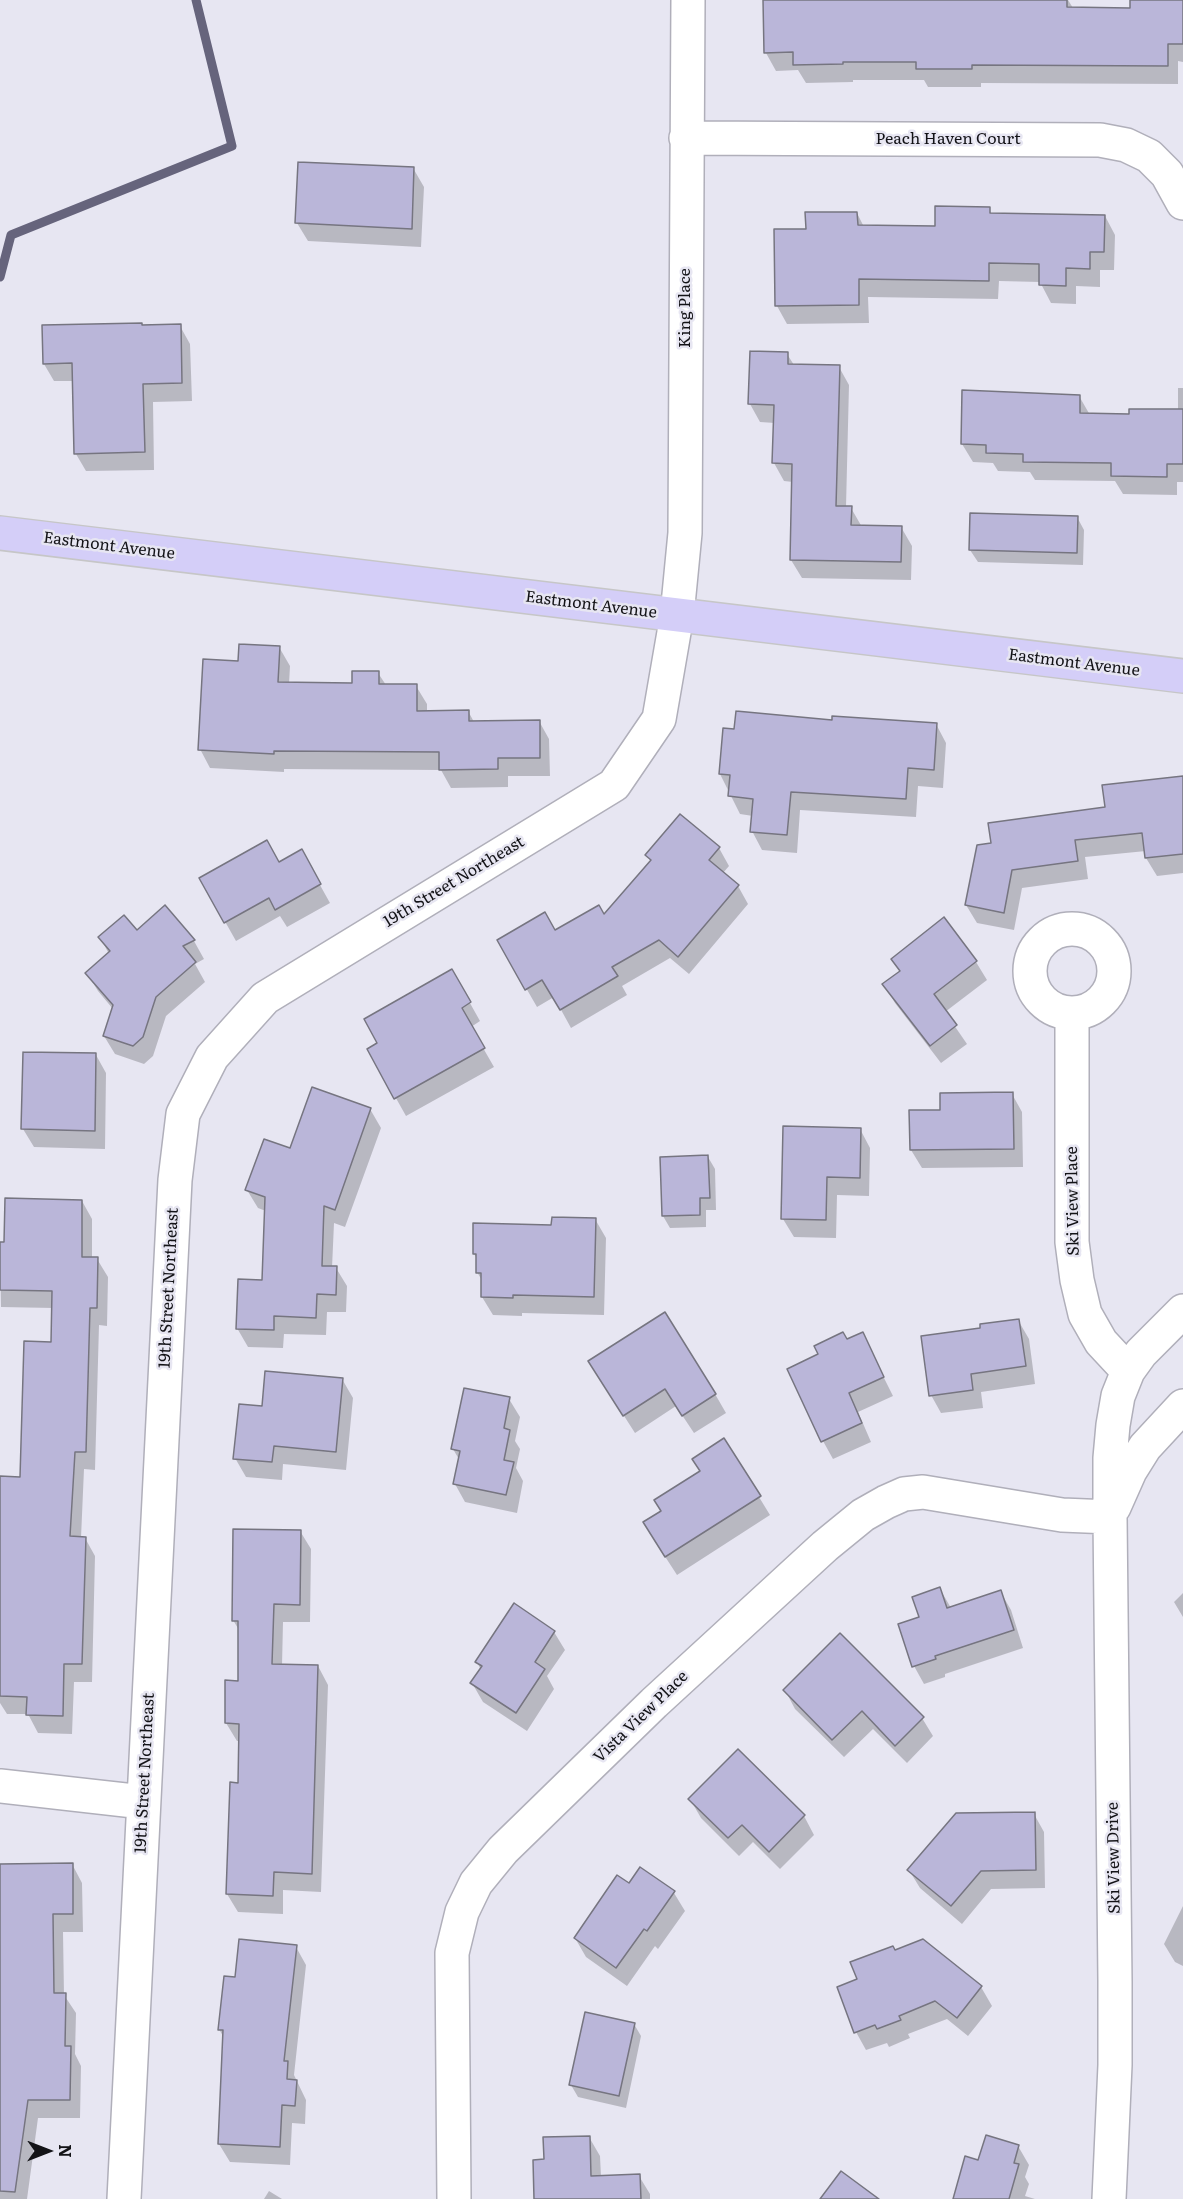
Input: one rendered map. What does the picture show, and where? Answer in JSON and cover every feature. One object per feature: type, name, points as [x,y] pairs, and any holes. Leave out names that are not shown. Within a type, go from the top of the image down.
[{"type":"main road","name":"Eastmont Avenue","points":[[0,533],[1183,676]]},
{"type":"street","name":"King Place","points":[[677,615],[685,533],[688,0]]},
{"type":"street","name":"Peach Haven Court","points":[[686,138],[1100,140],[1126,145],[1149,156],[1167,174],[1183,202]]},
{"type":"street","name":"19th Street Northeast","points":[[124,2199],[175,1180],[183,1114],[212,1058],[265,998],[614,785],[659,719],[677,615]]},
{"type":"street","name":"Ski View Place","points":[[1072,1014],[1072,1242],[1077,1280],[1084,1314],[1101,1342],[1128,1371]]},
{"type":"street","name":"Ski View Drive","points":[[1109,2199],[1115,2065],[1110,1458],[1118,1396],[1128,1371],[1141,1353],[1183,1311]]},
{"type":"street","points":[[1110,1517],[1130,1471],[1146,1447],[1183,1406]]},
{"type":"street","name":"Vista View Place","points":[[454,2199],[452,1953],[462,1912],[471,1893],[476,1883],[503,1850],[654,1703],[825,1546],[863,1515],[886,1502],[904,1494],[923,1492],[1062,1515],[1110,1517]]},
{"type":"street","points":[[0,1786],[143,1802]]},
{"type":"building","points":[[763,0],[1067,0],[1067,7],[1130,8],[1130,0],[1183,0],[1183,44],[1168,44],[1168,66],[972,65],[972,69],[916,69],[916,62],[793,65],[793,52],[764,53]]},
{"type":"building","points":[[298,162],[414,167],[412,229],[295,223]]},
{"type":"building","points":[[935,206],[990,207],[990,213],[1105,215],[1104,252],[1090,252],[1090,269],[1066,268],[1066,286],[1039,285],[1039,264],[989,263],[989,281],[859,279],[859,305],[775,306],[774,229],[806,229],[805,212],[857,212],[858,225],[935,226]]},
{"type":"building","points":[[142,323],[142,325],[181,324],[182,383],[143,384],[145,452],[74,454],[72,363],[43,364],[42,325]]},
{"type":"building","points":[[750,351],[788,352],[788,364],[840,365],[836,506],[852,506],[851,525],[902,526],[901,562],[790,560],[792,464],[772,463],[774,405],[748,404]]},
{"type":"building","points":[[962,390],[1080,395],[1080,413],[1129,414],[1129,409],[1183,409],[1183,464],[1167,464],[1167,477],[1111,476],[1111,463],[1023,462],[1023,454],[986,453],[986,445],[961,444]]},
{"type":"building","points":[[970,513],[1078,516],[1077,553],[969,550]]},
{"type":"building","points":[[239,644],[280,646],[278,682],[352,683],[352,671],[379,671],[379,684],[417,684],[417,711],[469,710],[469,721],[540,720],[540,758],[498,758],[498,769],[439,770],[439,752],[274,751],[274,754],[198,750],[203,659],[238,661]]},
{"type":"building","points":[[736,711],[832,720],[832,716],[937,723],[934,770],[908,768],[906,799],[791,792],[787,835],[750,832],[753,799],[728,796],[730,775],[719,774],[723,728],[734,729]]},
{"type":"building","points":[[1183,776],[1183,854],[1145,858],[1142,833],[1075,840],[1078,861],[1012,870],[1004,913],[965,905],[977,845],[991,843],[988,823],[1105,807],[1102,785]]},
{"type":"building","points":[[680,814],[720,847],[709,860],[739,885],[678,957],[659,940],[612,967],[618,976],[560,1010],[542,980],[525,990],[497,940],[545,912],[555,930],[599,905],[604,914],[651,860],[645,855]]},
{"type":"building","points":[[267,840],[279,862],[302,849],[321,884],[275,910],[269,898],[224,923],[199,878]]},
{"type":"building","points":[[165,905],[195,940],[183,946],[196,962],[156,997],[143,1037],[133,1046],[103,1036],[113,1005],[85,973],[110,951],[98,937],[124,915],[137,930]]},
{"type":"building","points":[[944,917],[977,961],[934,994],[957,1025],[930,1046],[882,984],[900,971],[891,959]]},
{"type":"building","points":[[452,969],[471,1002],[462,1008],[485,1048],[394,1099],[367,1049],[377,1043],[364,1019]]},
{"type":"building","points":[[23,1052],[96,1053],[95,1131],[21,1129]]},
{"type":"building","points":[[312,1087],[371,1108],[335,1210],[324,1206],[322,1266],[337,1266],[336,1295],[317,1294],[316,1318],[274,1316],[274,1330],[236,1329],[238,1279],[262,1280],[265,1197],[245,1190],[264,1139],[290,1148]]},
{"type":"building","points":[[1013,1092],[1014,1149],[910,1150],[909,1110],[940,1110],[940,1093]]},
{"type":"building","points":[[783,1126],[861,1128],[860,1178],[827,1177],[826,1220],[781,1219]]},
{"type":"building","points":[[708,1155],[710,1198],[700,1198],[700,1215],[662,1216],[660,1157]]},
{"type":"building","points":[[5,1198],[82,1200],[82,1257],[98,1257],[97,1308],[90,1308],[86,1452],[75,1452],[70,1536],[86,1537],[82,1664],[64,1664],[63,1716],[26,1715],[27,1697],[0,1696],[0,1476],[20,1477],[24,1341],[51,1342],[52,1291],[0,1290],[0,1242],[4,1242]]},
{"type":"building","points":[[552,1217],[596,1218],[594,1297],[513,1295],[513,1298],[481,1297],[481,1273],[476,1273],[476,1254],[473,1254],[473,1223],[551,1225]]},
{"type":"building","points":[[665,1312],[716,1394],[682,1416],[665,1389],[623,1416],[588,1361]]},
{"type":"building","points":[[1019,1319],[1026,1366],[971,1374],[973,1390],[929,1396],[921,1336],[980,1328],[980,1324]]},
{"type":"building","points":[[843,1332],[847,1339],[863,1332],[884,1377],[849,1393],[862,1423],[821,1442],[787,1369],[818,1354],[814,1346]]},
{"type":"building","points":[[265,1371],[343,1378],[336,1452],[274,1446],[272,1462],[233,1459],[239,1404],[262,1406]]},
{"type":"building","points":[[464,1388],[510,1397],[504,1428],[510,1430],[504,1460],[514,1462],[506,1495],[453,1484],[460,1451],[451,1449]]},
{"type":"building","points":[[724,1438],[761,1496],[665,1557],[643,1522],[661,1511],[654,1500],[700,1471],[692,1459]]},
{"type":"building","points":[[233,1529],[301,1530],[300,1605],[274,1604],[272,1664],[318,1665],[312,1874],[274,1872],[273,1896],[226,1894],[230,1782],[238,1783],[239,1724],[225,1723],[225,1680],[238,1681],[238,1621],[232,1621]]},
{"type":"building","points":[[940,1587],[947,1608],[1001,1590],[1014,1630],[935,1656],[936,1659],[912,1667],[898,1624],[919,1617],[912,1597]]},
{"type":"building","points":[[514,1603],[555,1631],[535,1662],[545,1669],[516,1713],[470,1683],[482,1666],[475,1662]]},
{"type":"building","points":[[840,1633],[924,1717],[895,1746],[862,1711],[832,1740],[783,1690]]},
{"type":"building","points":[[738,1749],[805,1815],[769,1852],[742,1825],[728,1838],[688,1799]]},
{"type":"building","points":[[1035,1812],[1036,1870],[981,1871],[951,1906],[907,1870],[956,1813]]},
{"type":"building","points":[[73,1863],[73,1914],[53,1914],[54,1993],[66,1993],[65,2046],[71,2046],[70,2100],[28,2100],[15,2192],[0,2191],[0,1864]]},
{"type":"building","points":[[640,1867],[675,1891],[647,1931],[644,1929],[616,1968],[574,1938],[617,1875],[629,1883]]},
{"type":"building","points":[[239,1939],[297,1945],[284,2061],[288,2061],[287,2079],[297,2080],[295,2106],[282,2105],[280,2147],[218,2144],[223,2030],[218,2030],[224,1976],[235,1977]]},
{"type":"building","points":[[923,1939],[982,1986],[957,2018],[935,2001],[899,2016],[901,2020],[877,2029],[875,2025],[854,2033],[837,1987],[857,1979],[850,1962],[893,1946],[895,1950]]},
{"type":"building","points":[[585,2012],[635,2023],[619,2096],[569,2085]]},
{"type":"building","points":[[986,2135],[1019,2145],[1014,2163],[1019,2164],[1009,2199],[953,2199],[965,2156],[978,2160]]},
{"type":"building","points":[[590,2136],[591,2176],[640,2174],[641,2199],[534,2199],[533,2160],[544,2159],[543,2137]]},
{"type":"building","points":[[841,2171],[879,2199],[820,2199]]},
{"type":"waterway","points":[[0,277],[11,235],[232,146],[196,0]]}]
